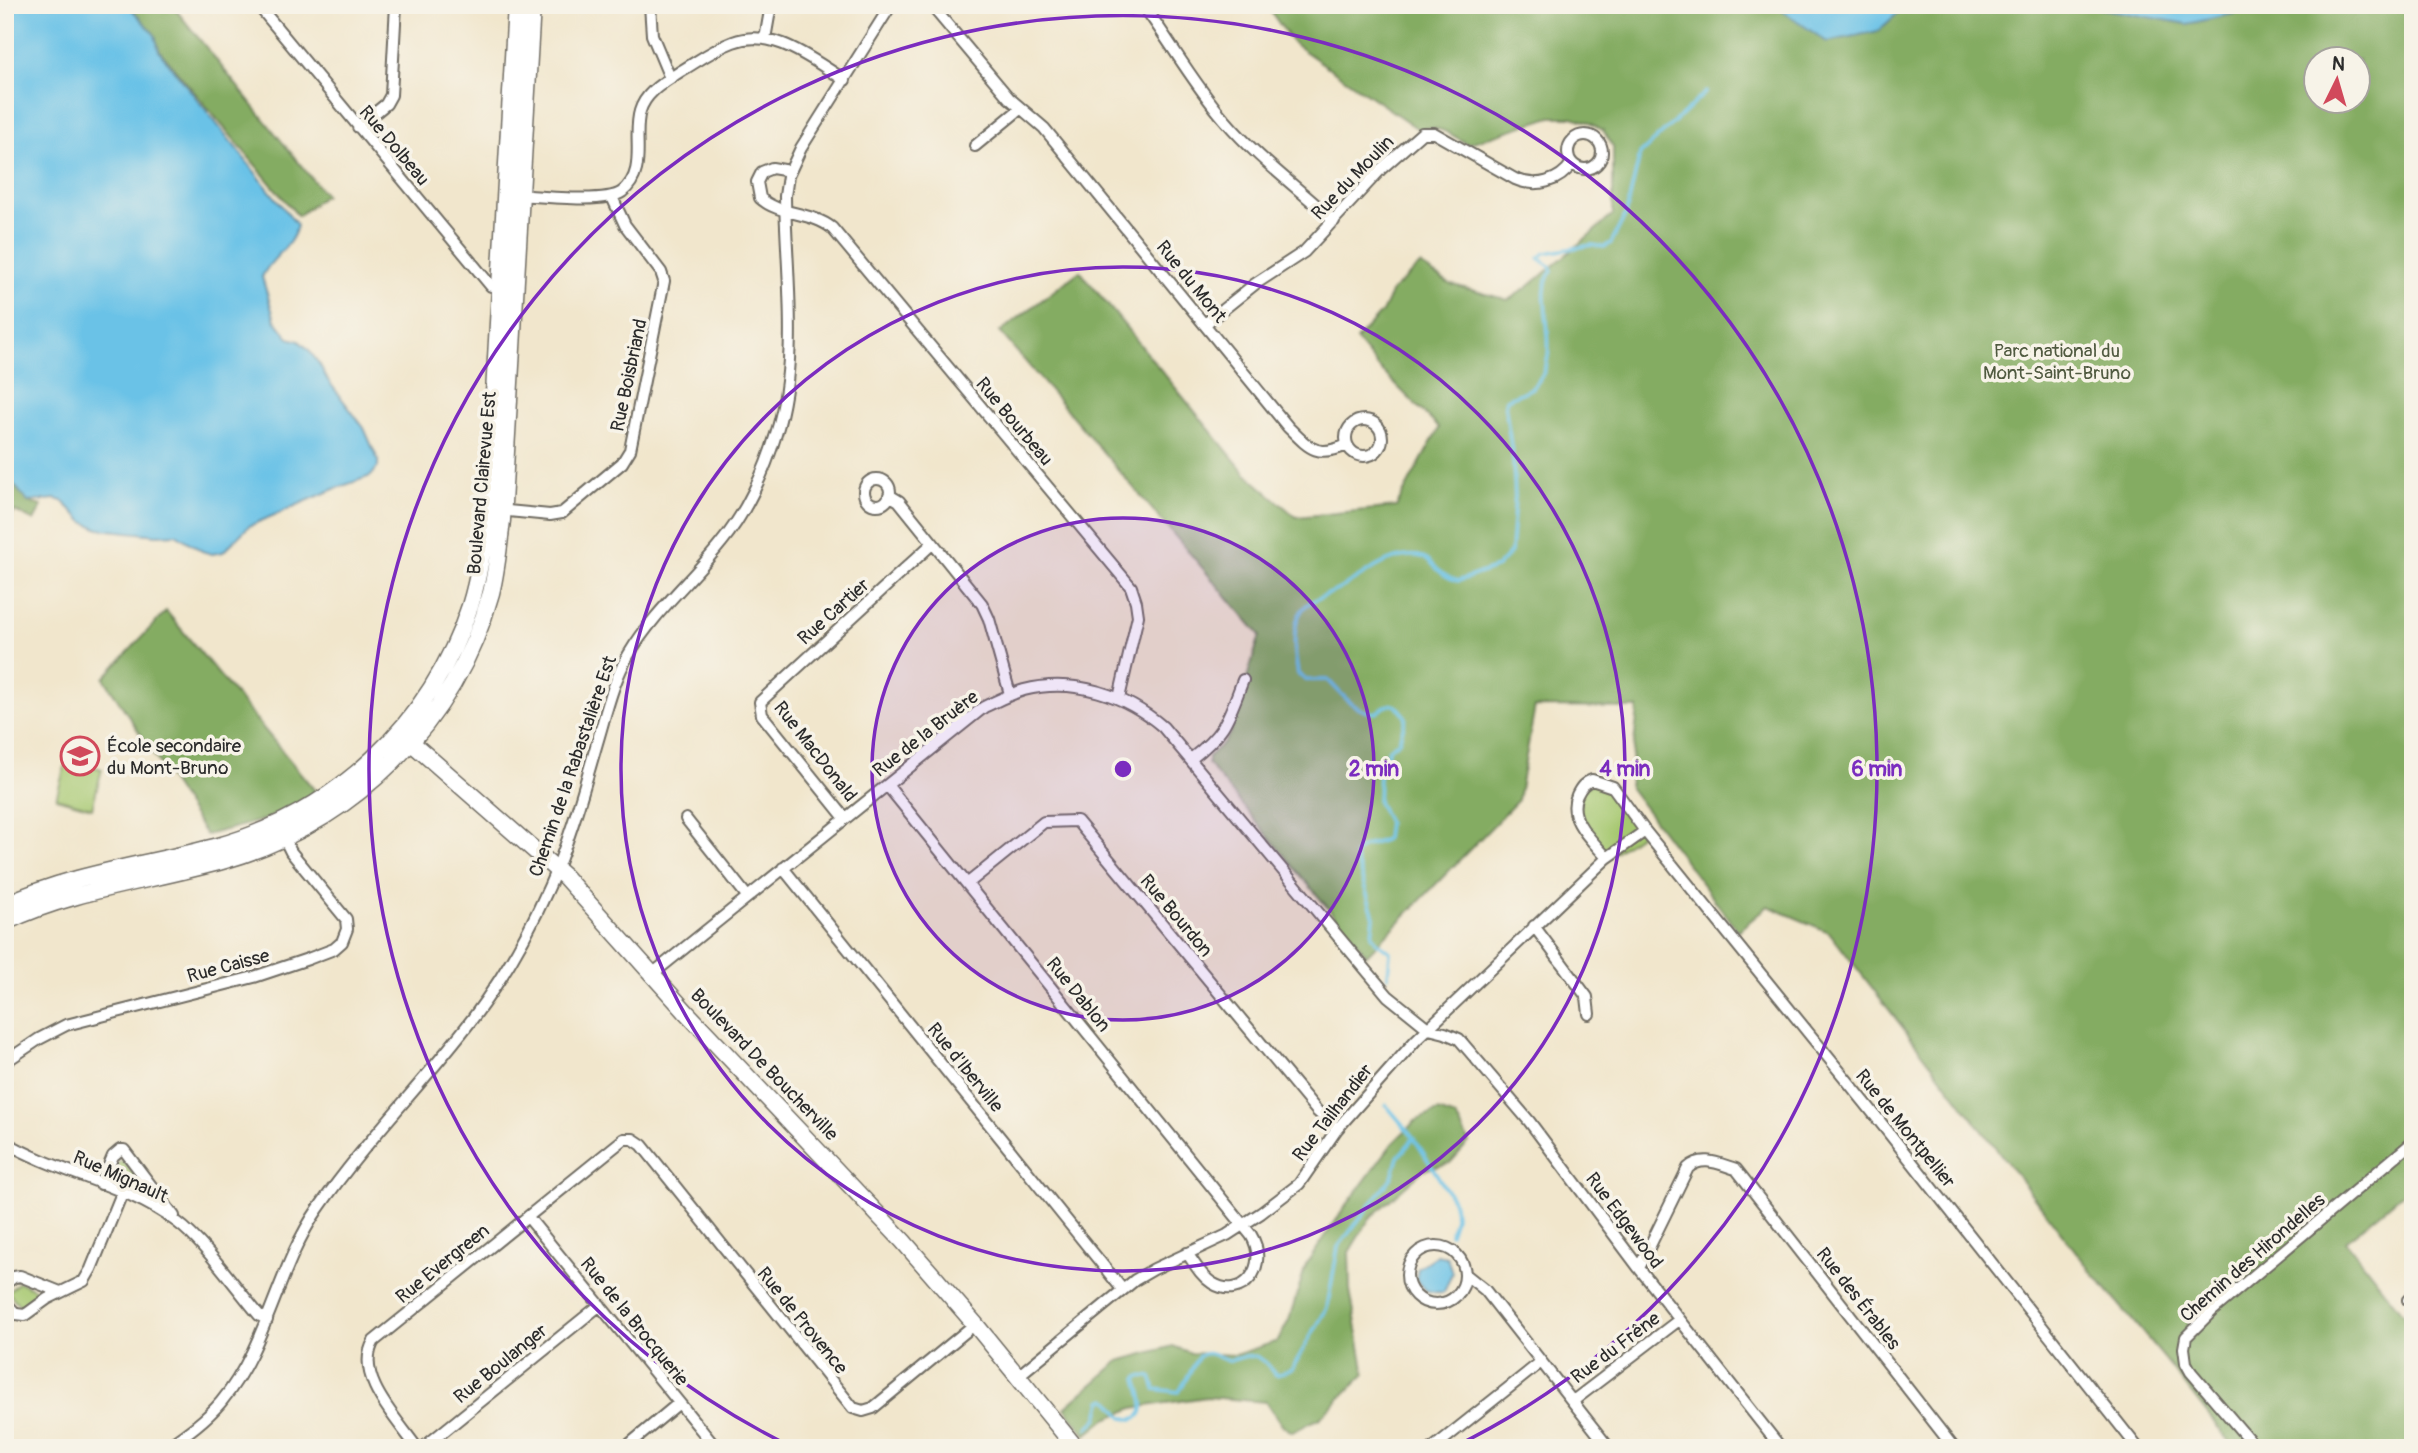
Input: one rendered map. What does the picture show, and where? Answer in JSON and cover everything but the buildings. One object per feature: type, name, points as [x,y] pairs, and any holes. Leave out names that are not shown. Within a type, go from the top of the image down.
[{"type":"street","name":"Rue Dolbeau","points":[[258,5],[491,286],[508,289]]},
{"type":"street","points":[[358,127],[391,97],[396,5]]},
{"type":"street","name":"Boulevard Clairevue Est","points":[[508,289],[505,194],[516,5]]},
{"type":"street","name":"Boulevard Clairevue Est","points":[[5,922],[64,900],[224,860],[284,838],[323,817],[357,794],[405,738],[463,624],[495,510],[508,289],[522,195],[532,5]]},
{"type":"street","points":[[650,5],[652,35],[670,78]]},
{"type":"street","points":[[765,39],[771,5]]},
{"type":"street","name":"Chemin de la Rabastalière Est","points":[[166,1448],[196,1426],[224,1399],[249,1358],[293,1254],[312,1218],[348,1169],[454,1042],[489,995],[520,944],[556,870],[623,666],[658,613],[731,530],[751,493],[775,436],[784,398],[789,326],[785,191],[790,171],[804,142],[891,5]]},
{"type":"street","name":"Rue du Mont","points":[[931,5],[1020,109],[1044,128],[1300,440],[1313,450],[1322,452],[1330,452],[1347,445]]},
{"type":"street","points":[[1143,5],[1191,78],[1225,120],[1269,166],[1334,221]]},
{"type":"street","points":[[505,194],[612,197],[625,189],[635,175],[638,121],[642,105],[651,92],[725,45],[744,39],[765,39],[793,48],[845,80]]},
{"type":"street","points":[[975,146],[1020,109]]},
{"type":"street","name":"Rue du Moulin","points":[[1205,324],[1255,284],[1296,258],[1381,169],[1416,136],[1425,132],[1434,133],[1523,183],[1541,183],[1564,175],[1572,163]]},
{"type":"street","points":[[785,211],[762,200],[757,182],[766,169],[790,171]]},
{"type":"street","name":"Rue Boisbriand","points":[[495,510],[551,515],[566,511],[622,463],[630,450],[664,281],[625,225],[612,197]]},
{"type":"street","name":"Rue Bourbeau","points":[[785,211],[820,219],[835,231],[1131,587],[1138,616],[1119,698]]},
{"type":"street","points":[[889,495],[899,501],[985,609],[1010,694]]},
{"type":"street","name":"Rue Cartier","points":[[759,706],[766,695],[933,543]]},
{"type":"street","points":[[1191,759],[1211,744],[1225,726],[1243,680]]},
{"type":"street","name":"Rue de la Bruère","points":[[652,975],[984,707],[1027,689],[1067,686],[1119,698],[1149,715],[1163,727],[1388,996],[1429,1029]]},
{"type":"street","name":"Rue MacDonald","points":[[759,706],[764,717],[845,818]]},
{"type":"street","name":"Boulevard Clairevue Est","points":[[5,905],[41,891],[214,847],[271,827],[315,804],[405,738]]},
{"type":"street","name":"Boulevard De Boucherville","points":[[405,738],[556,870],[885,1221],[975,1324],[1076,1448]]},
{"type":"street","name":"Rue de Montpellier","points":[[1607,858],[1579,823],[1574,812],[1574,801],[1581,787],[1592,780],[1613,787],[1645,831],[1866,1104],[2138,1448]]},
{"type":"street","name":"Rue Dablon","points":[[887,785],[1243,1224],[1256,1243],[1259,1255],[1255,1272],[1242,1284],[1229,1287],[1213,1283],[1203,1275],[1187,1253]]},
{"type":"street","points":[[686,819],[747,896]]},
{"type":"street","name":"Rue Bourdon","points":[[967,884],[1044,822],[1076,821],[1317,1111],[1337,1129]]},
{"type":"street","name":"Rue Tailhandier","points":[[1018,1376],[1122,1289],[1154,1269],[1227,1235],[1299,1184],[1337,1129],[1383,1075],[1607,858],[1645,831]]},
{"type":"street","name":"Rue Caisse","points":[[5,1062],[39,1038],[66,1025],[275,971],[340,945],[347,933],[346,919],[291,852],[284,838]]},
{"type":"street","name":"Rue d'Iberville","points":[[783,868],[1122,1289]]},
{"type":"street","points":[[1534,926],[1587,997],[1589,1013]]},
{"type":"street","name":"Rue Edgewood","points":[[1429,1029],[1459,1039],[1530,1121],[1639,1268],[1781,1448]]},
{"type":"street","name":"Rue de Provence","points":[[629,1138],[642,1145],[853,1408],[863,1411],[876,1406],[975,1324]]},
{"type":"street","name":"Rue Evergreen","points":[[417,1448],[370,1378],[367,1359],[372,1345],[384,1332],[609,1149],[629,1138]]},
{"type":"street","name":"Rue Mignault","points":[[5,1142],[36,1158],[151,1206],[180,1224],[259,1315],[267,1320]]},
{"type":"street","name":"Chemin des Hirondelles","points":[[2256,1448],[2191,1371],[2184,1353],[2186,1337],[2211,1311],[2413,1142]]},
{"type":"street","points":[[101,1184],[114,1153],[124,1150],[180,1224]]},
{"type":"street","name":"Rue des Érables","points":[[1639,1268],[1688,1168],[1696,1162],[1707,1160],[1735,1169],[1954,1448]]},
{"type":"street","points":[[5,1302],[14,1313],[23,1315],[60,1292],[78,1286],[88,1276],[122,1193]]},
{"type":"street","name":"Rue de la Brocquerie","points":[[528,1217],[716,1448]]},
{"type":"street","points":[[1465,1274],[1459,1292],[1453,1299],[1436,1304],[1418,1299],[1412,1292],[1406,1275],[1413,1257],[1420,1250],[1430,1246],[1450,1249],[1458,1256],[1465,1274],[1485,1290],[1609,1448]]},
{"type":"street","points":[[5,1283],[20,1276],[60,1292]]},
{"type":"street","name":"Rue Boulanger","points":[[423,1448],[600,1305]]},
{"type":"street","name":"Rue du Frêne","points":[[1573,1401],[1679,1320]]},
{"type":"street","points":[[1433,1448],[1541,1362]]},
{"type":"street","points":[[625,1448],[679,1403]]},
{"type":"street","points":[[1445,1438],[1453,1448]]},
{"type":"green space","points":[[128,5],[172,5],[325,195],[298,216],[159,50],[155,35]]},
{"type":"green space","name":"Parc national du Mont-Saint-Bruno","points":[[1266,5],[1774,5],[1827,41],[1878,31],[1907,5],[2082,5],[2187,24],[2273,5],[2413,5],[2413,1185],[2346,1241],[2413,1327],[2413,1448],[2234,1448],[2164,1358],[2091,1271],[1829,932],[1768,906],[1738,931],[1629,787],[1638,708],[1535,707],[1518,800],[1367,955],[1208,764],[1208,757],[1230,733],[1260,635],[1000,332],[1080,271],[1245,473],[1296,517],[1396,507],[1439,428],[1379,368],[1356,340],[1382,312],[1392,291],[1420,265],[1450,284],[1508,300],[1528,287],[1613,215],[1613,147],[1603,130],[1588,122],[1572,117],[1551,117],[1467,144],[1438,129],[1418,129],[1293,43]]},
{"type":"green space","points":[[5,474],[28,502],[42,506],[34,521],[15,511],[5,525]]},
{"type":"green space","points":[[166,611],[317,793],[267,819],[206,835],[104,678]]},
{"type":"green space","points":[[67,759],[102,769],[92,808],[56,798]]},
{"type":"green space","points":[[1601,781],[1645,831],[1607,858],[1579,823],[1581,787]]},
{"type":"green space","points":[[1438,1111],[1456,1117],[1469,1142],[1450,1163],[1423,1170],[1370,1218],[1349,1252],[1350,1290],[1365,1374],[1320,1418],[1292,1432],[1282,1425],[1266,1402],[1207,1397],[1133,1408],[1106,1419],[1086,1435],[1065,1408],[1119,1361],[1173,1346],[1191,1353],[1235,1355],[1278,1341],[1289,1320],[1306,1265],[1343,1210],[1392,1144],[1415,1121]]},
{"type":"green space","points":[[123,1161],[148,1191],[148,1195],[114,1180],[113,1175],[118,1163]]},
{"type":"green space","points":[[19,1282],[41,1292],[21,1307],[8,1292]]},
{"type":"water","points":[[5,5],[128,5],[155,35],[159,51],[297,225],[291,240],[262,277],[275,320],[289,338],[299,341],[308,349],[364,428],[378,460],[378,467],[371,476],[249,526],[223,552],[212,554],[202,551],[176,534],[157,535],[99,529],[84,522],[62,501],[55,499],[28,502],[5,473]]},
{"type":"water","points":[[1774,5],[1907,5],[1878,31],[1827,42]]},
{"type":"water","points":[[2082,5],[2273,5],[2187,24]]},
{"type":"water","points":[[1437,1255],[1447,1257],[1452,1273],[1444,1292],[1427,1291],[1416,1279],[1418,1268]]},
{"type":"waterway","points":[[1388,976],[1390,952],[1372,935],[1374,917],[1355,856],[1359,849],[1386,838],[1388,822],[1378,802],[1379,776],[1389,749],[1399,741],[1406,718],[1396,705],[1385,707],[1376,713],[1368,712],[1349,701],[1328,680],[1306,680],[1298,674],[1296,624],[1302,610],[1309,603],[1396,558],[1422,557],[1440,572],[1458,581],[1497,567],[1511,552],[1515,496],[1505,405],[1507,399],[1533,387],[1543,374],[1548,359],[1545,294],[1546,281],[1552,271],[1550,266],[1539,258],[1545,253],[1592,245],[1604,247],[1611,243],[1626,214],[1640,154],[1706,92]]},
{"type":"waterway","points":[[1088,1428],[1098,1418],[1102,1401],[1106,1399],[1123,1417],[1139,1417],[1143,1408],[1137,1379],[1140,1376],[1151,1377],[1155,1389],[1179,1392],[1199,1356],[1203,1354],[1228,1361],[1246,1356],[1255,1357],[1266,1363],[1277,1375],[1292,1369],[1327,1308],[1338,1247],[1392,1177],[1398,1157],[1414,1138],[1386,1105]]},
{"type":"waterway","points":[[1414,1138],[1454,1202],[1455,1218],[1450,1234]]},
{"type":"place","name":"École secondaire du Mont-Bruno","points":[[80,756]]}]
